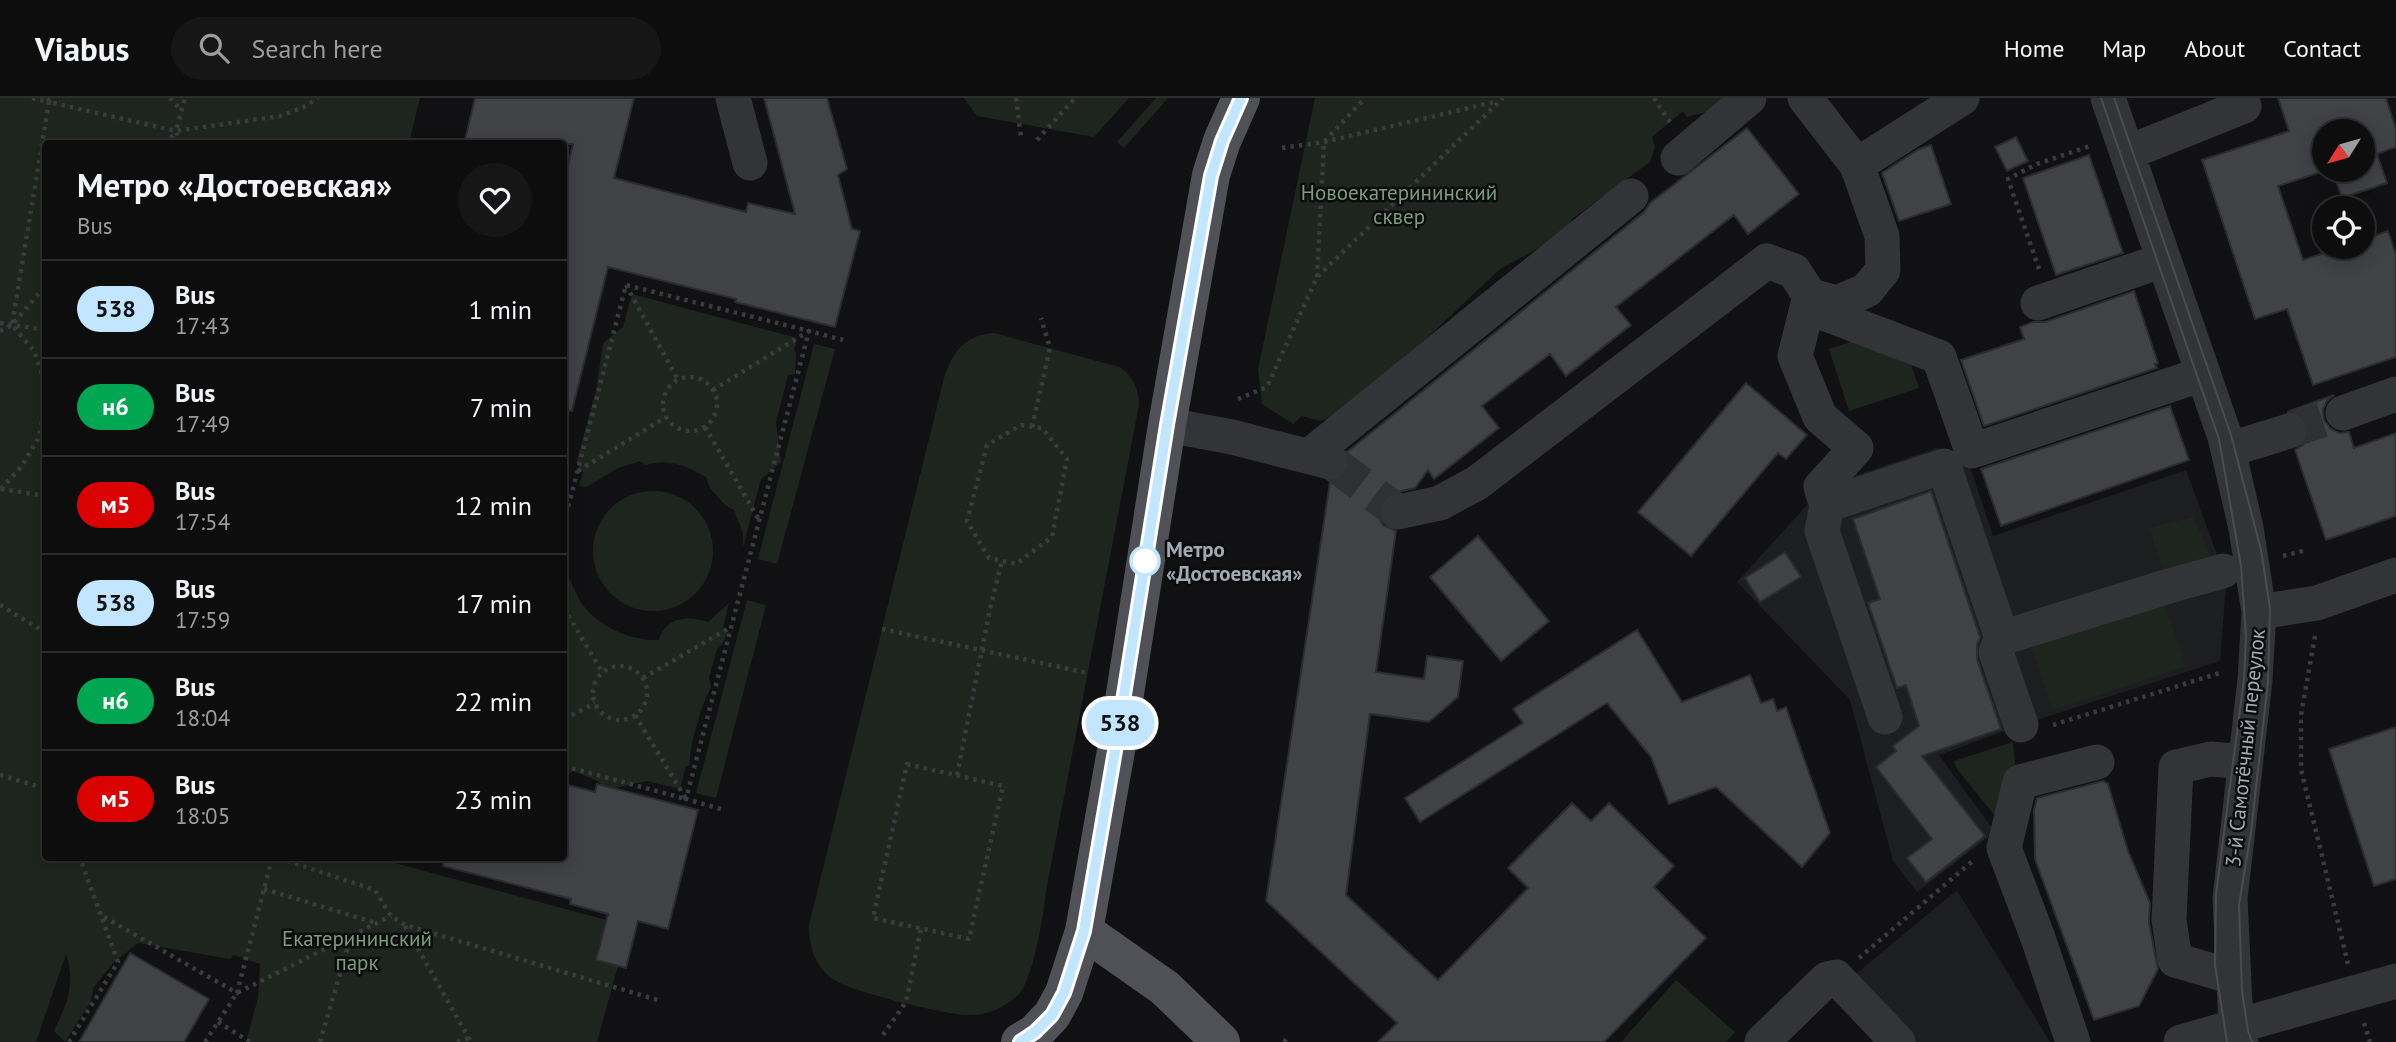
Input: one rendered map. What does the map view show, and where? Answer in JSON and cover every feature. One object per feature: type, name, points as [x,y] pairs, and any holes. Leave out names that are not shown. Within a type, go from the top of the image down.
[{"type":"main road","points":[[1020,1042],[1052,1015],[1064,993],[1084,931],[1211,176],[1222,141],[1241,98]]},
{"type":"main road","points":[[1084,931],[1165,988],[1221,1042]]},
{"type":"street","points":[[733,98],[750,163]]},
{"type":"street","points":[[1678,158],[1749,98]]},
{"type":"street","points":[[1805,98],[1857,165],[1882,236],[1883,270],[1867,290],[1836,303],[1809,302]]},
{"type":"street","points":[[1857,165],[1962,98]]},
{"type":"street","name":"3-й Самотёчный переулок","points":[[2108,98],[2111,149],[2164,260],[2228,450],[2246,528],[2259,612],[2255,681],[2230,898],[2238,1034]]},
{"type":"street","points":[[2111,149],[2244,106],[2241,98]]},
{"type":"street","points":[[1167,425],[1232,437],[1321,460],[1631,196]]},
{"type":"street","points":[[2044,301],[2164,260]]},
{"type":"street","points":[[1398,512],[1440,503],[1477,483],[1767,261],[1794,271],[1809,302],[1795,356],[1820,417],[1856,448],[1821,487],[1827,505],[1822,531],[1885,717]]},
{"type":"street","points":[[1809,302],[1939,357],[1972,451],[2203,373]]},
{"type":"street","points":[[2343,413],[2396,394]]},
{"type":"street","points":[[2228,450],[2289,432]]},
{"type":"street","points":[[1827,505],[1944,466],[2002,638],[1996,652],[2021,725]]},
{"type":"street","points":[[2002,638],[2223,571]]},
{"type":"street","points":[[2259,612],[2318,603],[2396,575]]},
{"type":"street","points":[[2234,976],[2175,960],[2169,920],[2176,767],[2211,759],[2245,762]]},
{"type":"street","points":[[2073,1042],[2004,848],[2020,782],[2097,762]]},
{"type":"street","points":[[1762,1042],[1826,979],[1836,977],[1898,1042]]},
{"type":"street","points":[[2182,1042],[2238,1034],[2354,992],[2396,981]]},
{"type":"path","points":[[32,98],[176,131],[280,116],[304,107],[318,98]]},
{"type":"path","points":[[170,98],[182,111]]},
{"type":"path","points":[[168,140],[176,131],[185,98]]},
{"type":"path","points":[[1016,98],[1021,138]]},
{"type":"path","points":[[1037,141],[1075,98]]},
{"type":"path","points":[[1238,399],[1268,387],[1317,277],[1324,142],[1366,98]]},
{"type":"path","points":[[42,374],[34,351],[12,324],[48,100]]},
{"type":"path","points":[[1282,148],[1324,142],[1501,100]]},
{"type":"path","points":[[1317,277],[1501,100]]},
{"type":"path","points":[[176,131],[179,140]]},
{"type":"path","points":[[2044,301],[2008,179],[2037,164],[2111,149]]},
{"type":"path","points":[[626,285],[843,340]]},
{"type":"path","points":[[626,285],[678,380]]},
{"type":"path","points":[[567,511],[626,285]]},
{"type":"path","points":[[0,331],[12,324],[42,290]]},
{"type":"path","points":[[1032,427],[1050,348],[1041,318]]},
{"type":"path","points":[[0,323],[42,329]]},
{"type":"path","points":[[713,390],[810,331]]},
{"type":"path","points":[[686,799],[810,331]]},
{"type":"path","points":[[698,378],[713,390],[716,414],[705,427],[694,431],[683,430],[673,425],[666,417],[663,409],[666,392],[678,380],[698,378]]},
{"type":"path","points":[[577,471],[666,417]]},
{"type":"path","points":[[1021,425],[1032,427],[1042,428],[1067,459],[1052,537],[1016,564],[989,558],[967,522],[987,445],[1021,425]]},
{"type":"path","points":[[705,427],[760,520]]},
{"type":"path","points":[[1,489],[42,438]]},
{"type":"path","points":[[1,489],[42,495]]},
{"type":"path","points":[[2282,556],[2303,551]]},
{"type":"path","points":[[957,775],[1002,561]]},
{"type":"path","points":[[0,605],[42,631]]},
{"type":"path","points":[[567,613],[603,673]]},
{"type":"path","points":[[643,678],[732,627]]},
{"type":"path","points":[[882,628],[1088,673]]},
{"type":"path","points":[[2317,628],[2301,715],[2301,769],[2354,992],[2370,1042]]},
{"type":"path","points":[[624,666],[635,670],[643,678],[647,699],[635,715],[624,719],[612,718],[602,712],[595,703],[593,692],[596,681],[613,667],[624,666]]},
{"type":"path","points":[[567,717],[595,703]]},
{"type":"path","points":[[635,715],[686,799]]},
{"type":"path","points":[[907,764],[1003,786],[970,939],[921,929],[873,918],[907,764]]},
{"type":"path","points":[[567,767],[721,808]]},
{"type":"path","points":[[0,775],[42,788]]},
{"type":"path","points":[[1836,977],[1985,850]]},
{"type":"path","points":[[69,1042],[118,962],[81,861]]},
{"type":"path","points":[[205,1042],[236,993],[271,861]]},
{"type":"path","points":[[288,861],[375,890],[391,916],[405,925],[661,1001]]},
{"type":"path","points":[[264,889],[377,923]]},
{"type":"path","points":[[236,993],[391,916]]},
{"type":"path","points":[[103,917],[236,993]]},
{"type":"path","points":[[405,925],[470,1040],[457,1042]]},
{"type":"path","points":[[883,1035],[906,1002],[921,929]]},
{"type":"path","points":[[320,1042],[351,936]]},
{"type":"path","points":[[218,1021],[250,1042]]},
{"type":"shaded area","points":[[1936,448],[1965,452],[1993,536],[2186,470],[2226,586],[2220,661],[2021,725],[1939,755],[1995,832],[1917,892],[1893,861],[1850,700],[1737,582],[1807,505],[1804,481],[1829,454],[1854,476]]},
{"type":"shaded area","points":[[1957,890],[2050,1042],[1915,1042],[1851,978]]},
{"type":"green space","name":"Екатерининский парк","points":[[0,98],[420,98],[410,140],[42,140],[42,861],[387,861],[606,920],[596,959],[618,966],[597,1042],[246,1042],[258,998],[260,964],[234,955],[230,959],[138,943],[113,963],[94,987],[90,1003],[65,1042],[54,1031],[69,994],[70,975],[66,954],[36,1042],[0,1042]]},
{"type":"green space","points":[[964,98],[1129,98],[1094,137],[977,116]]},
{"type":"green space","points":[[1156,98],[1168,98],[1124,148],[1117,142]]},
{"type":"green space","name":"Новоекатерининский сквер","points":[[1315,98],[1729,98],[1718,109],[1687,117],[1683,111],[1652,137],[1655,147],[1650,162],[1572,219],[1562,235],[1500,269],[1354,407],[1320,421],[1302,416],[1293,424],[1262,404],[1258,369]]},
{"type":"green space","points":[[632,294],[797,338],[794,350],[795,374],[788,375],[776,422],[781,462],[761,479],[743,547],[743,533],[734,510],[725,505],[710,488],[706,477],[684,467],[662,462],[646,465],[640,461],[618,468],[586,487],[579,486],[583,472],[576,463],[596,391],[603,343],[623,327]]},
{"type":"green space","points":[[994,333],[1119,367],[1134,383],[1139,405],[1033,961],[1024,986],[1014,999],[990,1012],[971,1015],[899,1002],[831,978],[820,967],[814,954],[809,925],[944,378],[956,352],[962,346],[975,337]]},
{"type":"green space","points":[[1853,341],[1909,358],[1919,388],[1849,411],[1829,349]]},
{"type":"green space","points":[[814,344],[835,349],[777,564],[758,559]]},
{"type":"green space","points":[[653,491],[676,496],[695,509],[708,528],[713,551],[708,574],[695,593],[676,606],[653,611],[630,606],[611,593],[598,574],[593,551],[598,528],[611,509],[630,496]]},
{"type":"green space","points":[[2193,517],[2211,558],[2163,571],[2149,528]]},
{"type":"green space","points":[[567,575],[582,604],[597,619],[616,631],[648,640],[659,640],[666,626],[678,620],[708,622],[729,603],[723,627],[727,634],[717,649],[709,677],[711,687],[702,707],[692,742],[689,766],[686,766],[680,789],[647,781],[607,790],[598,781],[573,771],[567,775]]},
{"type":"green space","points":[[747,600],[766,605],[716,798],[696,793]]},
{"type":"green space","points":[[2165,604],[2186,666],[2053,710],[2032,647]]},
{"type":"green space","points":[[2013,742],[2015,765],[1996,817],[1957,769],[1954,761]]},
{"type":"green space","points":[[1676,980],[1735,1032],[1726,1042],[1623,1042],[1622,1041]]},
{"type":"building","points":[[475,98],[634,98],[614,178],[746,212],[748,203],[795,214],[764,98],[827,98],[847,169],[838,175],[852,229],[860,231],[835,327],[608,267],[572,411],[567,410],[567,169],[573,144],[567,144],[567,140],[465,140]]},
{"type":"building","points":[[2278,98],[2386,98],[2396,129],[2396,147],[2377,154],[2387,183],[2341,196],[2336,182],[2375,182],[2375,119],[2312,119],[2312,175],[2278,186],[2303,260],[2312,257],[2375,259],[2375,236],[2388,231],[2396,255],[2396,357],[2313,385],[2287,309],[2255,319],[2202,160],[2289,131]]},
{"type":"building","points":[[1747,128],[1799,194],[1748,234],[1734,215],[1616,307],[1631,325],[1566,376],[1550,354],[1482,406],[1499,428],[1434,479],[1428,470],[1415,488],[1393,493],[1379,505],[1378,516],[1383,525],[1396,531],[1376,672],[1424,679],[1427,656],[1463,661],[1458,697],[1429,722],[1370,714],[1346,895],[1438,980],[1528,888],[1508,868],[1572,803],[1591,821],[1609,803],[1674,866],[1654,887],[1706,938],[1604,1042],[1378,1042],[1397,1023],[1266,901],[1330,482],[1344,476],[1349,468],[1347,452],[1644,212],[1650,203]]},
{"type":"building","points":[[2016,137],[2028,161],[2007,171],[1995,147]]},
{"type":"building","points":[[1931,145],[1951,204],[1899,221],[1882,173],[1919,149]]},
{"type":"building","points":[[2089,155],[2123,253],[2056,275],[2023,178]]},
{"type":"building","points":[[2134,291],[2158,363],[2155,364],[2157,368],[1984,426],[1961,360],[2024,339],[2020,327],[2033,322],[2045,322]]},
{"type":"building","points":[[1746,383],[1807,435],[1786,459],[1778,453],[1691,556],[1638,512]]},
{"type":"building","points":[[2334,395],[2323,409],[2324,420],[2331,429],[2339,433],[2349,432],[2354,448],[2396,433],[2396,516],[2326,540],[2295,450],[2304,444],[2308,436],[2308,426],[2302,416],[2287,412]]},
{"type":"building","points":[[2170,406],[2189,460],[2001,526],[1981,469]]},
{"type":"building","points":[[1931,491],[1980,637],[1977,659],[2001,729],[1922,756],[1985,836],[1926,882],[1907,858],[1932,839],[1876,767],[1896,751],[1893,746],[1919,726],[1906,685],[1897,688],[1868,603],[1880,599],[1853,519]]},
{"type":"building","points":[[1478,536],[1549,621],[1501,661],[1430,577]]},
{"type":"building","points":[[1785,552],[1801,577],[1760,602],[1745,578]]},
{"type":"building","points":[[1637,630],[1682,702],[1750,675],[1761,703],[1773,699],[1777,711],[1786,707],[1830,833],[1802,867],[1716,787],[1669,804],[1651,757],[1607,703],[1420,822],[1405,798],[1523,723],[1513,709]]},
{"type":"building","points":[[2396,727],[2396,879],[2374,886],[2329,749]]},
{"type":"building","points":[[2103,781],[2108,784],[2128,851],[2150,903],[2149,923],[2158,969],[2139,1006],[2094,1020],[2035,859],[2034,810],[2037,798]]},
{"type":"building","points":[[597,784],[698,810],[668,929],[638,921],[626,968],[596,960],[608,914],[570,904],[571,899],[443,866],[444,861],[567,861],[567,785],[595,792]]},
{"type":"building","points":[[130,953],[209,999],[184,1042],[79,1042]]},
{"type":"tunnel","points":[[2289,431],[2343,413]]},
{"type":"tunnel","points":[[1333,463],[1398,512]]},
{"type":"tram line","points":[[2101,98],[2219,439],[2241,566],[2246,637],[2244,679],[2216,894],[2215,965],[2227,1042]]},
{"type":"tram line","points":[[2114,98],[2231,435],[2261,550],[2270,608],[2268,681],[2251,832],[2239,905],[2242,991],[2252,1042]]},
{"type":"bus line","name":"538","points":[[1020,1042],[1052,1015],[1064,993],[1084,931],[1211,176],[1222,141],[1241,98]]},
{"type":"place","name":"Метро «Достоевская»","points":[[1145,561]]}]
